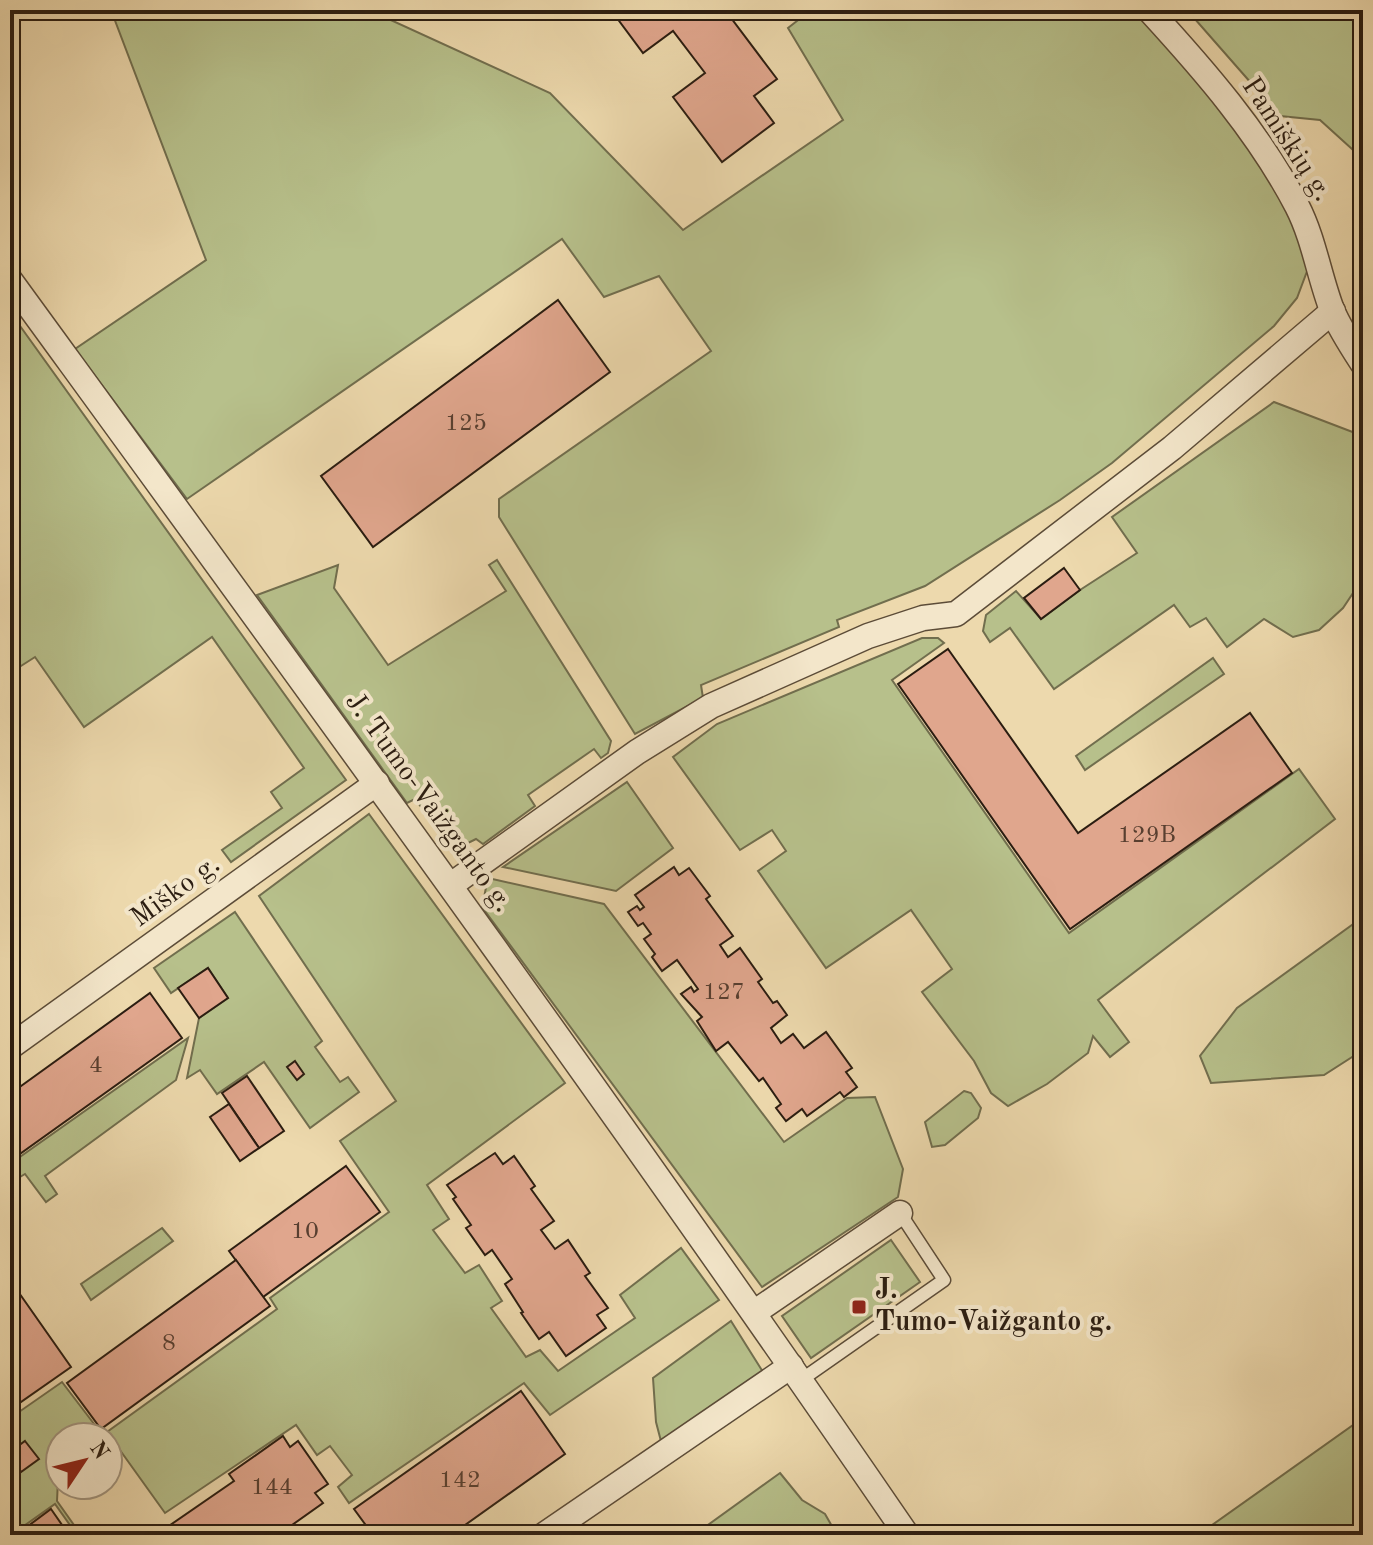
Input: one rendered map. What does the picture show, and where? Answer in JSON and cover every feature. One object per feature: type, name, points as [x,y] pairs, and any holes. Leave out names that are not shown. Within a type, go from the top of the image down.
[{"type":"street","name":"Pamiškių g.","points":[[1149,10],[1213,82],[1274,166],[1308,230],[1333,311],[1363,364]]},
{"type":"street","name":"J. Tumo-Vaižganto g.","points":[[10,280],[451,885],[755,1312],[907,1535]]},
{"type":"street","points":[[451,885],[637,752],[711,706],[868,636],[923,618],[956,614],[1172,448],[1333,311]]},
{"type":"street","name":"Miško g.","points":[[10,1047],[377,783]]},
{"type":"street","points":[[755,1312],[900,1213]]},
{"type":"street","points":[[544,1535],[796,1373]]},
{"type":"lane","points":[[796,1373],[944,1280],[900,1213]]},
{"type":"green space","points":[[111,10],[369,10],[550,93],[683,230],[843,120],[788,28],[811,10],[1141,10],[1195,71],[1299,221],[1309,266],[1297,298],[1274,326],[1112,463],[1060,500],[925,586],[837,620],[839,627],[701,685],[703,698],[635,734],[499,517],[499,499],[711,351],[659,276],[604,297],[562,239],[187,499],[75,349],[206,260]]},
{"type":"green space","points":[[1187,10],[1363,10],[1363,159],[1320,120],[1280,116]]},
{"type":"green space","points":[[10,312],[346,780],[231,862],[222,850],[282,808],[271,792],[304,768],[212,637],[84,727],[35,657],[10,673]]},
{"type":"green space","points":[[1274,402],[1363,436],[1363,578],[1343,608],[1319,630],[1293,637],[1264,619],[1227,647],[1206,618],[1190,627],[1174,605],[1054,689],[1010,628],[990,642],[983,631],[986,615],[1016,591],[1041,619],[1137,553],[1112,517]]},
{"type":"green space","points":[[497,560],[611,741],[608,753],[601,758],[594,749],[528,795],[535,806],[483,844],[476,839],[462,846],[450,845],[415,799],[407,803],[257,595],[338,565],[334,588],[388,665],[506,591],[489,565]]},
{"type":"green space","points":[[922,638],[938,638],[944,643],[892,680],[1069,933],[1299,769],[1335,819],[1098,1000],[1129,1042],[1110,1057],[1093,1036],[1088,1053],[1047,1084],[1008,1106],[991,1093],[974,1061],[922,992],[952,969],[911,910],[826,968],[758,871],[786,851],[772,830],[740,850],[673,757],[717,724]]},
{"type":"green space","points":[[1213,658],[1224,674],[1085,770],[1076,756]]},
{"type":"green space","points":[[627,782],[673,848],[616,891],[503,867]]},
{"type":"green space","points":[[369,814],[565,1083],[427,1185],[449,1219],[433,1230],[465,1273],[479,1265],[502,1301],[491,1308],[526,1357],[540,1350],[558,1371],[635,1318],[620,1295],[681,1248],[719,1300],[550,1415],[524,1383],[349,1503],[338,1487],[352,1475],[330,1446],[317,1455],[296,1425],[165,1513],[124,1456],[122,1421],[277,1309],[270,1298],[389,1212],[340,1141],[396,1101],[259,896]]},
{"type":"green space","points":[[488,878],[604,904],[784,1142],[847,1098],[875,1097],[903,1169],[898,1197],[762,1287],[482,907]]},
{"type":"green space","points":[[235,912],[322,1041],[315,1047],[340,1082],[348,1077],[359,1092],[310,1128],[264,1062],[217,1094],[200,1070],[187,1078],[199,1018],[228,998],[208,968],[171,993],[154,968]]},
{"type":"green space","points":[[1363,917],[1363,1050],[1324,1075],[1211,1083],[1200,1056],[1237,1008]]},
{"type":"green space","points":[[188,1038],[176,1080],[45,1176],[57,1194],[46,1202],[25,1174],[15,1180],[10,1164]]},
{"type":"green space","points":[[964,1091],[971,1093],[981,1108],[978,1118],[945,1145],[932,1147],[925,1122]]},
{"type":"green space","points":[[162,1228],[173,1241],[91,1300],[81,1284]]},
{"type":"green space","points":[[891,1240],[920,1282],[811,1358],[782,1316]]},
{"type":"green space","points":[[731,1321],[763,1372],[662,1445],[656,1422],[653,1378]]},
{"type":"green space","points":[[62,1382],[92,1421],[44,1421],[44,1501],[57,1501],[81,1535],[77,1535],[55,1504],[21,1528],[15,1521],[10,1524],[10,1400],[19,1412]]},
{"type":"green space","points":[[1363,1418],[1363,1535],[1198,1535]]},
{"type":"green space","points":[[780,1473],[802,1500],[825,1514],[837,1535],[694,1535]]},
{"type":"building","points":[[611,10],[725,10],[777,79],[754,96],[774,123],[722,162],[673,97],[705,73],[673,31],[643,53]]},
{"type":"building","points":[[558,300],[610,372],[373,547],[321,476]]},
{"type":"building","points":[[1064,568],[1080,590],[1041,619],[1024,598]]},
{"type":"building","points":[[948,649],[1078,833],[1250,713],[1292,773],[1070,929],[898,684]]},
{"type":"building","points":[[674,867],[679,875],[689,868],[710,896],[706,899],[733,936],[720,945],[728,957],[740,948],[762,979],[758,982],[773,1003],[777,1001],[787,1015],[771,1028],[781,1043],[793,1034],[804,1048],[826,1032],[852,1068],[846,1072],[857,1087],[844,1097],[840,1092],[807,1116],[802,1109],[786,1121],[776,1108],[781,1104],[763,1078],[759,1081],[728,1042],[716,1051],[697,1021],[702,1017],[681,994],[691,987],[694,992],[698,989],[677,960],[662,971],[644,939],[651,934],[643,923],[638,926],[628,912],[637,906],[640,910],[644,907],[635,895]]},
{"type":"building","points":[[208,968],[228,998],[199,1018],[178,988]]},
{"type":"building","points":[[150,993],[182,1038],[10,1161],[10,1094]]},
{"type":"building","points":[[295,1061],[304,1074],[297,1080],[287,1067]]},
{"type":"building","points":[[247,1076],[284,1131],[259,1148],[222,1093]]},
{"type":"building","points":[[229,1104],[259,1148],[240,1161],[210,1117]]},
{"type":"building","points":[[495,1153],[503,1164],[514,1156],[535,1186],[531,1189],[554,1221],[541,1230],[555,1249],[568,1240],[590,1273],[585,1276],[608,1308],[597,1315],[606,1328],[566,1356],[549,1332],[539,1339],[505,1284],[512,1279],[492,1250],[485,1255],[466,1228],[471,1225],[447,1185]]},
{"type":"building","points":[[346,1166],[380,1212],[263,1297],[229,1251]]},
{"type":"building","points":[[236,1260],[270,1306],[112,1421],[95,1421],[67,1383]]},
{"type":"building","points":[[10,1280],[71,1367],[18,1404],[10,1393]]},
{"type":"building","points":[[521,1391],[565,1454],[451,1535],[373,1535],[354,1509]]},
{"type":"building","points":[[283,1436],[290,1447],[298,1441],[328,1484],[315,1493],[323,1503],[278,1535],[263,1535],[259,1529],[250,1535],[167,1535],[163,1530],[234,1481],[229,1474]]},
{"type":"building","points":[[25,1441],[39,1459],[21,1472],[10,1452]]},
{"type":"building","points":[[51,1509],[69,1535],[10,1535],[10,1529],[15,1525],[20,1532]]},
{"type":"place","name":"J. Tumo-Vaižganto g.","points":[[859,1307]]}]
